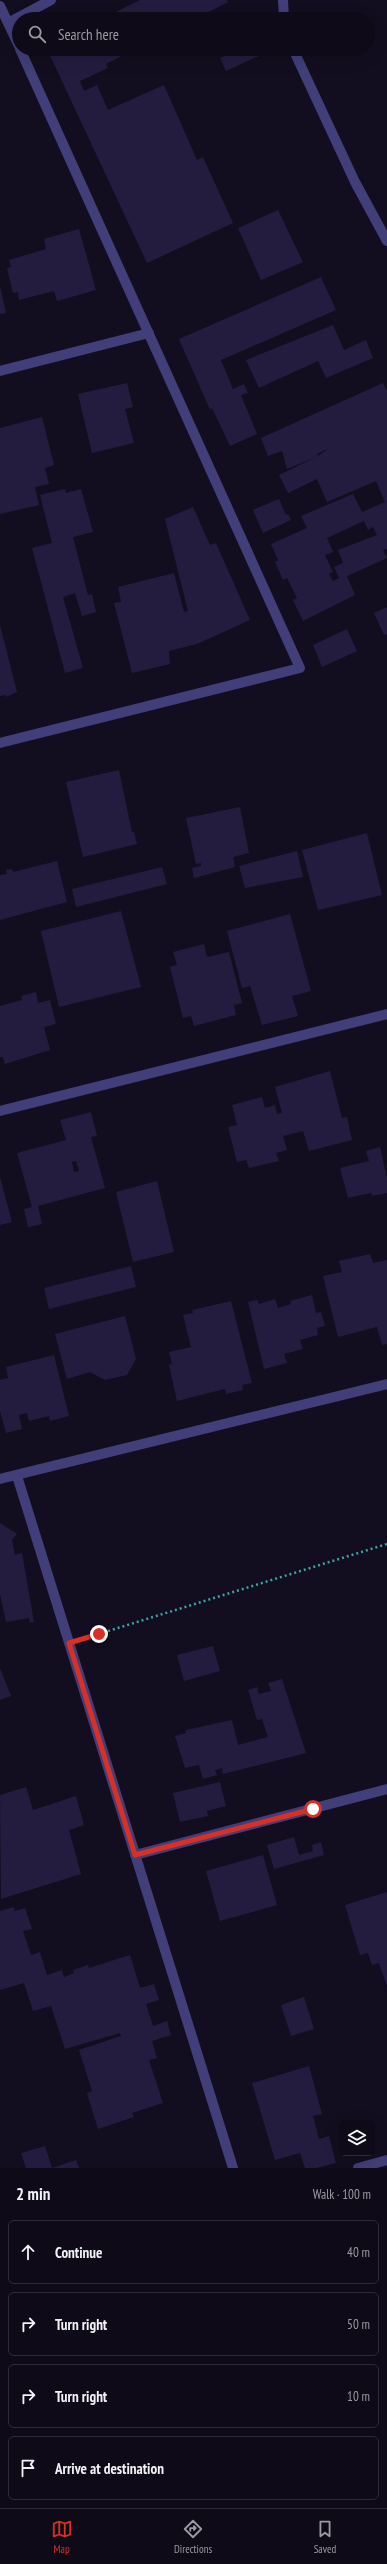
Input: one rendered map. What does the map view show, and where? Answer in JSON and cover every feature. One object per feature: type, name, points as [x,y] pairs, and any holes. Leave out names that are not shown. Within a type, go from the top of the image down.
[{"type":"street","points":[[29,12],[51,0]]},
{"type":"street","points":[[283,0],[284,12]]},
{"type":"street","points":[[0,6],[12,31]]},
{"type":"street","points":[[8,23],[12,21]]},
{"type":"street","points":[[0,743],[300,668],[24,56]]},
{"type":"street","points":[[296,56],[355,182],[387,242]]},
{"type":"street","points":[[0,371],[149,333]]},
{"type":"street","points":[[0,1111],[387,1014]]},
{"type":"street","points":[[0,1479],[387,1384]]},
{"type":"street","points":[[17,1476],[233,2168]]},
{"type":"street","points":[[135,1855],[387,1789]]},
{"type":"street","points":[[358,2168],[387,2160]]},
{"type":"path","points":[[69,1643],[387,1544]]},
{"type":"building","points":[[140,0],[227,0],[228,2],[209,12],[116,12]]},
{"type":"building","points":[[50,56],[121,56],[106,64],[108,68],[80,81],[84,91],[97,85],[108,110],[164,85],[197,160],[203,157],[233,223],[147,263]]},
{"type":"building","points":[[225,56],[259,56],[226,71],[220,58]]},
{"type":"building","points":[[278,210],[303,262],[261,280],[238,228]]},
{"type":"building","points":[[79,229],[96,290],[57,301],[54,291],[19,300],[18,292],[13,293],[7,268],[11,267],[9,260],[46,249],[44,239]]},
{"type":"building","points":[[321,277],[336,310],[221,360],[233,389],[244,384],[248,393],[241,395],[257,434],[230,446],[212,408],[210,410],[179,339]]},
{"type":"building","points":[[0,286],[6,313],[0,314]]},
{"type":"building","points":[[333,325],[344,350],[366,340],[373,358],[326,378],[318,361],[259,388],[246,360]]},
{"type":"building","points":[[127,383],[133,407],[125,409],[134,443],[92,453],[78,394]]},
{"type":"building","points":[[383,383],[387,391],[387,549],[383,550],[387,558],[347,576],[355,595],[303,621],[293,600],[297,598],[287,578],[283,580],[275,562],[278,560],[271,544],[307,528],[301,516],[353,494],[362,512],[385,502],[376,481],[327,502],[317,479],[288,493],[279,475],[318,456],[287,469],[282,451],[268,456],[261,438]],"holes":[[[329,448],[318,456],[317,454]],[[364,521],[368,530],[373,527],[377,535],[338,550],[343,563],[334,567],[339,578],[333,581],[329,574],[333,572],[325,555],[333,552],[327,538]]]},
{"type":"building","points":[[42,417],[54,465],[45,468],[49,484],[35,487],[39,505],[0,514],[0,428]]},
{"type":"building","points":[[65,489],[66,493],[81,489],[93,532],[73,537],[88,595],[92,594],[96,612],[82,616],[75,593],[63,597],[83,668],[65,673],[32,548],[52,543],[40,495]]},
{"type":"building","points":[[279,499],[286,515],[288,514],[291,520],[263,533],[253,510]]},
{"type":"building","points":[[193,507],[210,545],[216,543],[250,620],[197,644],[169,651],[170,664],[132,673],[114,603],[121,602],[118,587],[174,573],[184,612],[188,611],[165,519]]},
{"type":"building","points":[[387,607],[387,634],[384,635],[374,613]]},
{"type":"building","points":[[0,625],[17,692],[6,697],[6,695],[0,696]]},
{"type":"building","points":[[347,629],[357,651],[322,667],[313,645]]},
{"type":"building","points":[[119,770],[132,832],[134,832],[137,844],[83,857],[66,782]]},
{"type":"building","points":[[240,807],[249,853],[233,857],[235,867],[194,878],[192,868],[201,866],[201,863],[196,864],[186,818]]},
{"type":"building","points":[[367,833],[382,895],[318,910],[302,850]]},
{"type":"building","points":[[297,851],[303,877],[245,888],[239,866]]},
{"type":"building","points":[[57,861],[67,902],[0,920],[0,875],[7,874],[6,870],[12,869],[13,872]]},
{"type":"building","points":[[162,867],[167,884],[76,907],[72,889]]},
{"type":"building","points":[[121,911],[141,987],[59,1007],[41,931]]},
{"type":"building","points":[[290,914],[311,991],[292,996],[298,1016],[262,1025],[250,986],[242,988],[227,931]]},
{"type":"building","points":[[204,944],[207,957],[229,952],[242,1003],[234,1005],[236,1015],[194,1026],[191,1016],[183,1018],[170,967],[177,965],[173,952]]},
{"type":"building","points":[[36,992],[38,1003],[50,1000],[56,1024],[44,1027],[50,1050],[5,1064],[3,1057],[0,1057],[0,1006],[22,1000],[21,996]]},
{"type":"building","points":[[330,1071],[342,1118],[347,1117],[352,1140],[309,1151],[303,1131],[283,1136],[287,1150],[276,1153],[279,1161],[249,1168],[246,1160],[237,1162],[228,1127],[237,1125],[232,1105],[262,1097],[265,1108],[275,1105],[277,1114],[282,1113],[275,1087]]},
{"type":"building","points":[[91,1112],[97,1136],[91,1137],[105,1188],[38,1206],[42,1224],[28,1227],[24,1209],[32,1207],[17,1153],[66,1140],[60,1120]],"holes":[[[76,1161],[79,1171],[74,1172],[72,1162]]]},
{"type":"building","points":[[380,1147],[387,1178],[387,1193],[372,1196],[371,1193],[348,1198],[340,1168],[369,1161],[366,1151]]},
{"type":"building","points":[[0,1177],[12,1222],[0,1225]]},
{"type":"building","points":[[157,1181],[174,1252],[133,1262],[116,1192]]},
{"type":"building","points":[[370,1254],[373,1263],[387,1260],[387,1344],[382,1345],[377,1327],[338,1337],[323,1276],[342,1272],[339,1261]]},
{"type":"building","points":[[131,1266],[136,1287],[49,1309],[44,1288]]},
{"type":"building","points":[[312,1295],[316,1313],[321,1312],[325,1326],[317,1328],[318,1335],[300,1340],[303,1349],[284,1354],[287,1363],[264,1369],[248,1302],[257,1300],[259,1304],[275,1299],[278,1308],[291,1304],[290,1301]]},
{"type":"building","points":[[231,1301],[252,1383],[242,1385],[243,1390],[226,1394],[225,1389],[177,1401],[169,1365],[172,1364],[169,1352],[191,1347],[183,1315],[193,1313],[192,1310]]},
{"type":"building","points":[[125,1316],[136,1359],[127,1375],[105,1380],[90,1372],[67,1379],[55,1334]]},
{"type":"building","points":[[54,1355],[69,1416],[50,1421],[49,1416],[29,1421],[27,1413],[19,1415],[22,1429],[6,1433],[0,1411],[0,1380],[8,1378],[6,1367]]},
{"type":"building","points":[[0,1523],[17,1534],[12,1540],[15,1555],[22,1553],[34,1622],[30,1623],[29,1618],[6,1622],[0,1594]]},
{"type":"building","points":[[213,1646],[220,1671],[184,1681],[177,1655]]},
{"type":"building","points":[[0,1668],[11,1696],[0,1700]]},
{"type":"building","points":[[282,1679],[306,1753],[223,1774],[222,1768],[215,1770],[217,1775],[203,1779],[199,1765],[185,1768],[175,1736],[186,1733],[186,1730],[232,1720],[238,1745],[268,1737],[262,1719],[257,1720],[248,1690],[257,1687],[259,1694],[271,1691],[268,1683]]},
{"type":"building","points":[[220,1782],[226,1806],[207,1811],[208,1816],[180,1822],[173,1793]]},
{"type":"building","points":[[26,1787],[33,1810],[76,1796],[84,1825],[69,1830],[81,1874],[1,1899],[0,1795]]},
{"type":"building","points":[[294,1837],[299,1855],[313,1851],[312,1845],[321,1842],[324,1855],[274,1869],[267,1845]]},
{"type":"building","points":[[263,1855],[277,1905],[220,1921],[206,1871]]},
{"type":"building","points":[[387,1892],[387,1986],[379,1963],[372,1965],[368,1953],[360,1955],[345,1905]]},
{"type":"building","points":[[14,1907],[15,1911],[25,1908],[32,1929],[23,1931],[31,1955],[40,1952],[47,1975],[62,1970],[64,1977],[74,1973],[73,1970],[88,1965],[89,1968],[130,1955],[140,1988],[154,1984],[159,2000],[146,2004],[153,2026],[167,2021],[171,2035],[152,2041],[157,2058],[149,2060],[163,2103],[132,2113],[134,2117],[98,2129],[87,2093],[92,2091],[79,2050],[121,2036],[120,2033],[65,2049],[51,2006],[33,2011],[24,1983],[0,1990],[0,1911]]},
{"type":"building","points":[[304,1997],[314,2029],[291,2036],[281,2005]]},
{"type":"building","points":[[309,2066],[322,2114],[313,2116],[319,2139],[329,2136],[336,2163],[316,2168],[305,2168],[300,2153],[275,2160],[252,2083]]},
{"type":"building","points":[[45,2146],[52,2168],[26,2168],[21,2153]]},
{"type":"building","points":[[76,2160],[79,2168],[52,2168]]},
{"type":"route","points":[[99,1634],[69,1643],[135,1855],[313,1809]]}]
